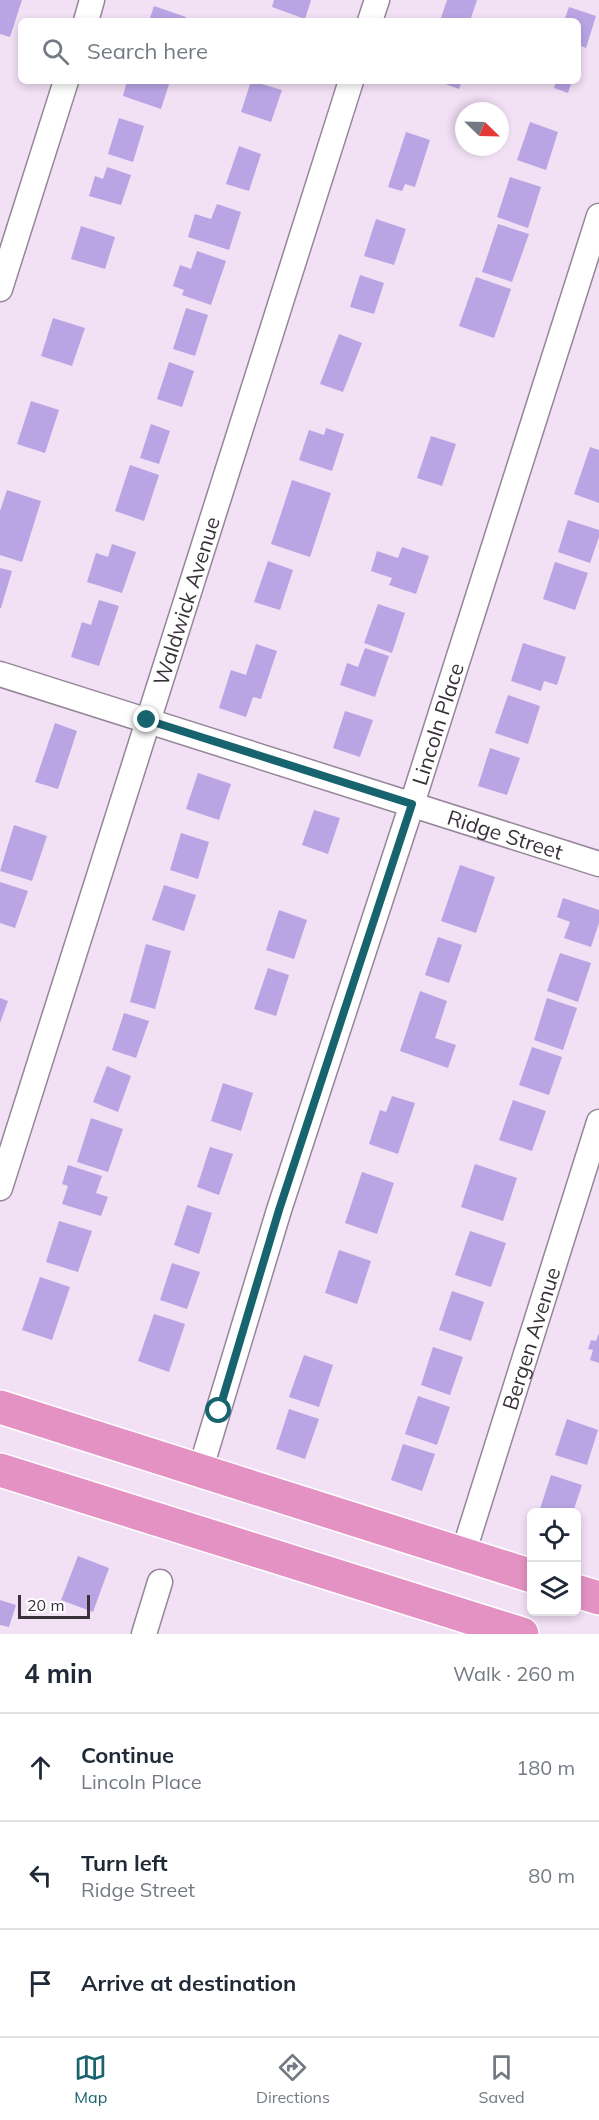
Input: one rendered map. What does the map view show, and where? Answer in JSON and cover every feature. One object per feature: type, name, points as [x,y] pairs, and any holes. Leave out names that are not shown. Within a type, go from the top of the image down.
[{"type":"highway","points":[[0,1407],[527,1575]]},
{"type":"highway","points":[[0,1470],[522,1634]]},
{"type":"highway","points":[[581,1593],[599,1598]]},
{"type":"street","points":[[87,18],[92,0]]},
{"type":"street","points":[[371,18],[377,0]]},
{"type":"street","points":[[0,289],[65,84]]},
{"type":"street","name":"Waldwick Avenue","points":[[0,1188],[350,84]]},
{"type":"street","name":"Lincoln Place","points":[[200,1471],[279,1210],[412,804],[599,216]]},
{"type":"street","name":"Ridge Street","points":[[0,674],[599,864]]},
{"type":"street","name":"Bergen Avenue","points":[[463,1554],[599,1122]]},
{"type":"street","points":[[144,1634],[160,1582]]},
{"type":"building","points":[[0,0],[22,0],[10,37],[0,34]]},
{"type":"building","points":[[274,0],[311,0],[305,18],[272,7]]},
{"type":"building","points":[[447,0],[477,0],[471,18],[441,18]]},
{"type":"building","points":[[154,6],[186,17],[186,18],[150,18]]},
{"type":"building","points":[[569,7],[596,16],[586,48],[581,46],[581,18],[565,18]]},
{"type":"building","points":[[126,84],[169,84],[161,109],[123,96]]},
{"type":"building","points":[[250,84],[261,84],[282,90],[271,122],[241,112]]},
{"type":"building","points":[[445,84],[461,84],[459,89]]},
{"type":"building","points":[[555,84],[571,84],[568,93],[554,88]]},
{"type":"building","points":[[119,118],[144,126],[133,162],[108,154]]},
{"type":"building","points":[[530,122],[558,132],[546,170],[517,160]]},
{"type":"building","points":[[406,132],[430,140],[415,187],[405,184],[402,191],[388,187]]},
{"type":"building","points":[[239,146],[261,154],[249,191],[226,184]]},
{"type":"building","points":[[107,167],[131,175],[121,205],[89,196],[95,176],[103,179]]},
{"type":"building","points":[[510,177],[541,187],[528,228],[497,217]]},
{"type":"building","points":[[217,204],[241,212],[229,250],[188,237],[195,214],[211,219]]},
{"type":"building","points":[[376,219],[406,229],[394,265],[364,256]]},
{"type":"building","points":[[498,224],[529,234],[512,282],[482,272]]},
{"type":"building","points":[[81,226],[115,237],[105,269],[71,259]]},
{"type":"building","points":[[197,251],[226,261],[211,305],[182,295],[184,290],[173,286],[180,265],[191,269]]},
{"type":"building","points":[[360,275],[384,283],[374,314],[350,307]]},
{"type":"building","points":[[476,277],[511,289],[494,338],[459,326]]},
{"type":"building","points":[[186,308],[208,315],[195,356],[173,349]]},
{"type":"building","points":[[53,318],[85,328],[72,366],[41,356]]},
{"type":"building","points":[[339,334],[362,343],[343,392],[320,384]]},
{"type":"building","points":[[169,362],[194,371],[182,407],[157,399]]},
{"type":"building","points":[[31,401],[59,410],[45,453],[17,444]]},
{"type":"building","points":[[151,424],[170,431],[159,464],[140,458]]},
{"type":"building","points":[[326,428],[344,434],[332,471],[299,460],[309,430],[324,435]]},
{"type":"building","points":[[431,436],[456,444],[442,486],[417,478]]},
{"type":"building","points":[[590,447],[599,450],[599,503],[574,494]]},
{"type":"building","points":[[130,465],[159,475],[144,521],[115,511]]},
{"type":"building","points":[[292,480],[331,493],[310,557],[271,544]]},
{"type":"building","points":[[7,490],[41,501],[22,562],[0,555],[0,511]]},
{"type":"building","points":[[568,520],[599,530],[599,537],[590,563],[558,552]]},
{"type":"building","points":[[112,544],[136,552],[122,593],[87,582],[96,553],[108,557]]},
{"type":"building","points":[[402,547],[429,556],[416,594],[389,585],[392,578],[371,571],[377,551],[398,558]]},
{"type":"building","points":[[268,561],[293,570],[280,610],[254,602]]},
{"type":"building","points":[[555,562],[588,573],[575,610],[543,599]]},
{"type":"building","points":[[0,568],[12,571],[1,608],[0,608]]},
{"type":"building","points":[[99,600],[119,606],[99,666],[71,657],[82,622],[91,625]]},
{"type":"building","points":[[378,604],[405,613],[392,653],[364,643]]},
{"type":"building","points":[[523,643],[566,657],[557,685],[544,681],[541,691],[511,681]]},
{"type":"building","points":[[256,644],[277,651],[261,699],[253,697],[246,717],[219,708],[231,670],[246,675]]},
{"type":"building","points":[[365,648],[389,656],[375,697],[340,685],[347,663],[358,667]]},
{"type":"building","points":[[508,695],[540,706],[528,744],[495,733]]},
{"type":"building","points":[[345,711],[373,720],[360,757],[333,748]]},
{"type":"building","points":[[55,723],[77,731],[58,789],[35,782]]},
{"type":"building","points":[[490,748],[520,758],[507,795],[478,786]]},
{"type":"building","points":[[198,773],[231,784],[219,820],[186,809]]},
{"type":"building","points":[[314,810],[340,818],[328,854],[302,845]]},
{"type":"building","points":[[14,825],[47,836],[32,881],[0,871]]},
{"type":"building","points":[[181,833],[209,842],[198,879],[170,870]]},
{"type":"building","points":[[460,865],[495,877],[476,933],[441,921]]},
{"type":"building","points":[[0,882],[28,891],[15,928],[0,923]]},
{"type":"building","points":[[164,885],[196,895],[184,931],[152,920]]},
{"type":"building","points":[[563,898],[599,910],[599,923],[591,947],[564,938],[570,922],[557,917]]},
{"type":"building","points":[[279,910],[307,920],[294,959],[266,950]]},
{"type":"building","points":[[438,937],[462,945],[449,983],[425,975]]},
{"type":"building","points":[[146,944],[171,951],[155,1009],[130,1002]]},
{"type":"building","points":[[560,953],[591,963],[578,1002],[547,991]]},
{"type":"building","points":[[268,968],[289,975],[276,1016],[254,1009]]},
{"type":"building","points":[[420,991],[447,1001],[435,1038],[456,1045],[448,1068],[400,1051]]},
{"type":"building","points":[[0,998],[8,1001],[0,1023]]},
{"type":"building","points":[[547,998],[577,1008],[563,1050],[534,1040]]},
{"type":"building","points":[[124,1013],[149,1021],[136,1058],[112,1050]]},
{"type":"building","points":[[532,1047],[562,1057],[549,1095],[519,1085]]},
{"type":"building","points":[[107,1066],[131,1076],[118,1112],[93,1102]]},
{"type":"building","points":[[223,1083],[253,1093],[241,1131],[211,1121]]},
{"type":"building","points":[[392,1096],[415,1103],[398,1154],[369,1144],[380,1110],[386,1112]]},
{"type":"building","points":[[513,1100],[546,1111],[532,1151],[499,1140]]},
{"type":"building","points":[[91,1118],[123,1129],[108,1172],[77,1162]]},
{"type":"building","points":[[210,1147],[233,1154],[219,1195],[197,1187]]},
{"type":"building","points":[[475,1164],[517,1178],[503,1221],[461,1207]]},
{"type":"building","points":[[68,1165],[102,1176],[96,1193],[108,1197],[101,1216],[62,1204],[68,1186],[62,1184]]},
{"type":"building","points":[[362,1172],[394,1183],[377,1234],[345,1223]]},
{"type":"building","points":[[187,1205],[212,1213],[199,1254],[174,1245]]},
{"type":"building","points":[[59,1221],[92,1231],[78,1272],[46,1262]]},
{"type":"building","points":[[470,1231],[506,1243],[491,1287],[455,1275]]},
{"type":"building","points":[[339,1250],[371,1261],[357,1304],[325,1293]]},
{"type":"building","points":[[172,1263],[200,1272],[187,1309],[160,1300]]},
{"type":"building","points":[[40,1277],[70,1287],[52,1340],[22,1330]]},
{"type":"building","points":[[452,1291],[484,1302],[471,1341],[439,1330]]},
{"type":"building","points":[[154,1314],[185,1324],[169,1372],[138,1361]]},
{"type":"building","points":[[599,1333],[599,1363],[590,1360],[593,1350],[588,1349],[591,1340],[596,1341]]},
{"type":"building","points":[[433,1347],[463,1357],[450,1395],[421,1385]]},
{"type":"building","points":[[304,1355],[333,1365],[319,1407],[289,1397]]},
{"type":"building","points":[[418,1396],[450,1407],[437,1445],[405,1434]]},
{"type":"building","points":[[289,1409],[319,1419],[305,1459],[276,1449]]},
{"type":"building","points":[[567,1419],[598,1430],[587,1465],[555,1455]]},
{"type":"building","points":[[403,1444],[435,1454],[422,1491],[391,1480]]},
{"type":"building","points":[[551,1475],[582,1485],[574,1508],[540,1508]]},
{"type":"building","points":[[78,1556],[109,1568],[93,1612],[61,1600]]},
{"type":"building","points":[[0,1600],[16,1605],[9,1627],[0,1625]]},
{"type":"route","points":[[147,720],[412,804],[279,1210],[219,1411]]}]
